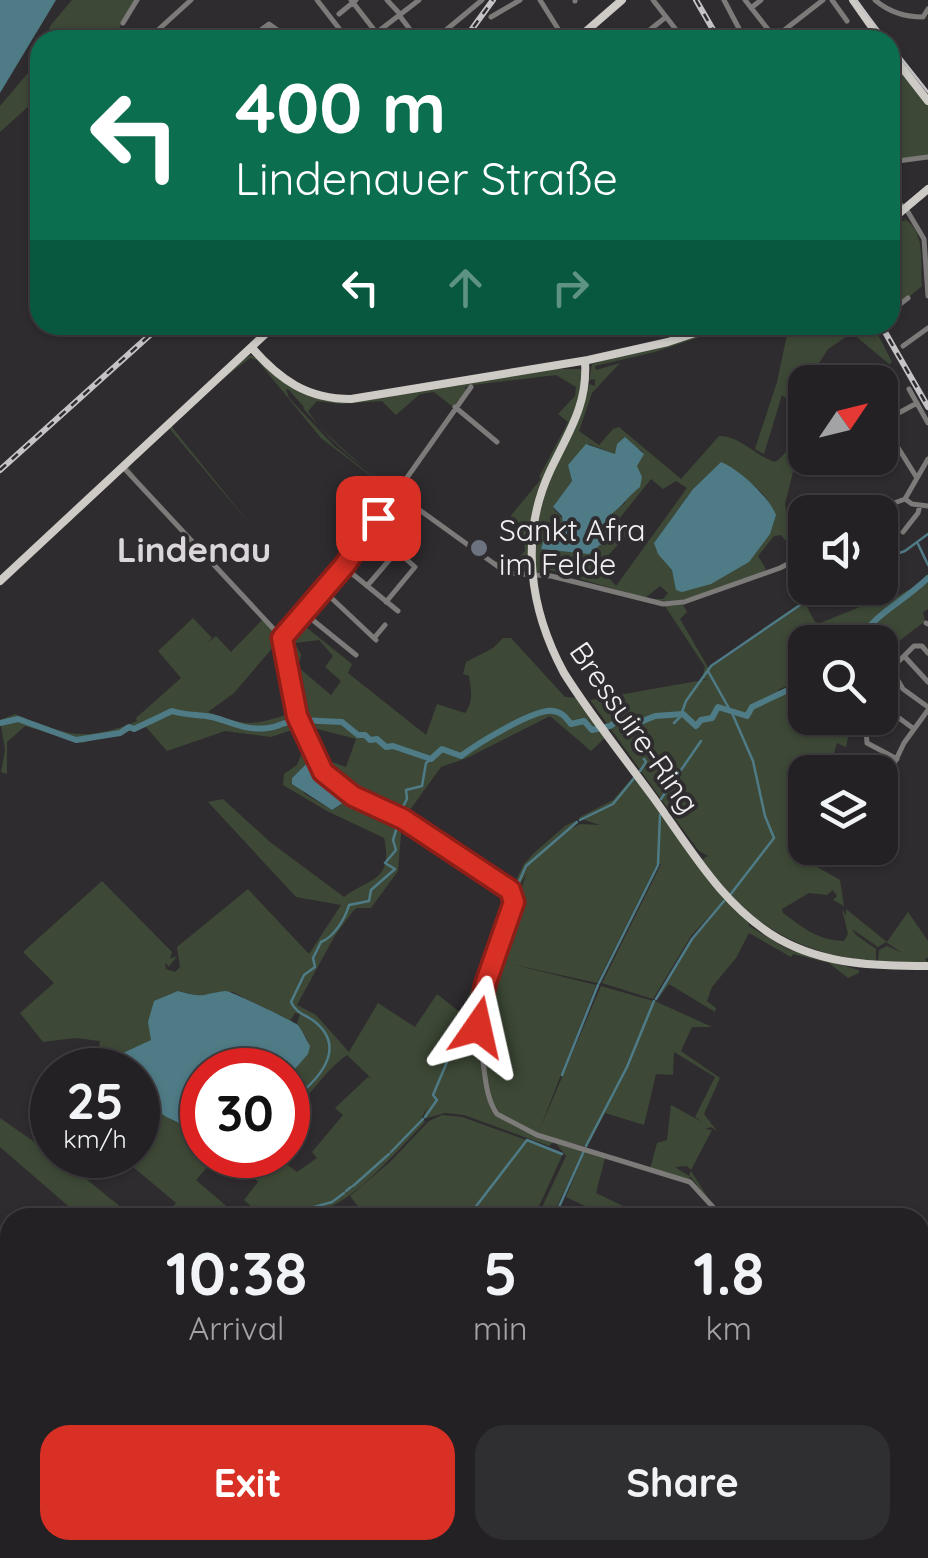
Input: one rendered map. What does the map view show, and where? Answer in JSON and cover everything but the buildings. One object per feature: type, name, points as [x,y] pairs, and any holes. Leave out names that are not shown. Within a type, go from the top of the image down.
[{"type":"main road","points":[[588,30],[622,0]]},
{"type":"main road","points":[[853,0],[875,30]]},
{"type":"main road","points":[[900,65],[928,101]]},
{"type":"main road","points":[[900,215],[928,192]]},
{"type":"main road","points":[[0,581],[242,356],[256,352],[268,335]]},
{"type":"main road","points":[[256,352],[296,387],[338,399],[365,398],[590,360],[689,335]]},
{"type":"main road","name":"Bressuire-Ring","points":[[590,360],[582,408],[541,495],[534,530],[532,576],[537,608],[550,646],[602,728],[708,872],[747,916],[796,947],[832,959],[871,965],[928,966]]},
{"type":"main road","points":[[573,363],[586,373]]},
{"type":"street","points":[[124,22],[137,0]]},
{"type":"street","points":[[158,30],[190,0]]},
{"type":"street","points":[[317,0],[340,30]]},
{"type":"street","points":[[387,0],[410,30]]},
{"type":"street","points":[[380,30],[418,0]]},
{"type":"street","points":[[446,30],[482,0]]},
{"type":"street","points":[[491,17],[520,0]]},
{"type":"street","points":[[540,0],[559,30]]},
{"type":"street","points":[[653,0],[676,30]]},
{"type":"street","points":[[724,0],[740,30]]},
{"type":"street","points":[[745,0],[768,30]]},
{"type":"street","points":[[751,8],[761,0]]},
{"type":"street","points":[[786,30],[823,0]]},
{"type":"street","points":[[832,0],[847,21]]},
{"type":"street","points":[[874,0],[903,15],[927,12]]},
{"type":"street","points":[[339,14],[353,1],[374,30]]},
{"type":"street","points":[[650,30],[666,17]]},
{"type":"street","points":[[900,161],[928,157]]},
{"type":"street","points":[[900,205],[920,230],[926,249],[924,291],[928,299]]},
{"type":"street","points":[[900,304],[908,298]]},
{"type":"street","points":[[903,346],[928,328]]},
{"type":"street","points":[[282,638],[344,566],[471,386]]},
{"type":"street","points":[[909,389],[928,423]]},
{"type":"street","points":[[917,403],[882,420],[917,478]]},
{"type":"street","points":[[455,407],[497,442]]},
{"type":"street","points":[[898,502],[905,499],[928,460]]},
{"type":"street","points":[[122,466],[282,638],[297,716],[323,772],[356,797],[418,828],[506,886],[514,896],[478,1019],[487,1090],[497,1114],[538,1135],[690,1182],[714,1208]]},
{"type":"street","points":[[396,493],[499,570],[519,576],[551,576],[674,604],[788,564]]},
{"type":"street","points":[[905,499],[928,506]]},
{"type":"street","points":[[903,532],[920,506]]},
{"type":"street","points":[[378,518],[401,536]]},
{"type":"street","points":[[386,602],[415,568],[394,546],[414,522]]},
{"type":"street","points":[[367,586],[397,551]]},
{"type":"street","points":[[344,566],[398,611]]},
{"type":"street","points":[[324,590],[375,638],[385,625]]},
{"type":"street","points":[[304,613],[356,655]]},
{"type":"street","points":[[898,756],[928,709],[894,679],[894,667],[918,646],[928,653]]},
{"type":"street","points":[[906,657],[928,682]]},
{"type":"street","points":[[898,718],[914,730]]},
{"type":"street","points":[[867,735],[868,745],[888,755]]},
{"type":"green space","points":[[72,0],[136,0],[118,30],[49,30]]},
{"type":"green space","points":[[30,69],[30,105],[0,132],[0,106]]},
{"type":"green space","points":[[900,70],[928,106],[928,155],[900,159]]},
{"type":"green space","points":[[903,218],[911,224],[919,240],[922,286],[900,304],[900,222],[906,221]]},
{"type":"green space","points":[[689,335],[706,335],[595,366],[596,370],[620,363],[592,393],[579,431],[599,445],[619,427],[681,479],[719,436],[734,439],[775,462],[788,448],[788,475],[792,475],[785,504],[788,539],[774,536],[758,556],[764,571],[693,598],[663,601],[648,599],[663,599],[668,593],[660,586],[645,598],[550,570],[536,572],[536,528],[543,497],[589,384],[595,386],[595,379],[589,380],[592,364]],"holes":[[[589,444],[615,454],[639,449],[643,452],[637,466],[636,490],[627,494],[625,503],[610,515],[606,545],[589,553],[541,549],[563,525],[564,520],[553,508],[572,481],[568,465]],[[721,462],[765,497],[773,519],[770,531],[753,554],[736,569],[724,573],[669,565],[654,543],[693,489]],[[651,479],[663,489],[676,481],[687,488],[616,586],[599,566],[629,532],[619,519]]]},
{"type":"green space","points":[[787,335],[849,335],[828,349],[818,365],[788,365],[788,400],[782,395],[764,454],[755,449],[777,382]]},
{"type":"green space","points":[[854,335],[878,335],[892,362],[889,364]]},
{"type":"green space","points":[[250,355],[258,359],[280,380],[294,388],[341,401],[547,369],[581,369],[583,400],[540,493],[529,570],[507,571],[489,560],[512,564],[525,551],[524,539],[504,524],[541,479],[568,422],[558,414],[575,396],[576,387],[556,375],[473,385],[465,387],[453,407],[434,392],[420,394],[396,415],[382,401],[341,404],[317,401],[308,411],[320,427],[286,389],[289,398],[334,446],[392,492],[321,438],[257,360],[250,358],[171,426],[249,523],[169,428],[128,466],[139,482],[126,467],[213,384]]},
{"type":"green space","points":[[928,580],[925,621],[898,642],[898,625],[788,625],[788,685],[778,690],[781,694],[788,691],[788,735],[848,735],[846,747],[837,743],[833,755],[788,755],[788,865],[814,865],[840,880],[844,906],[833,900],[837,896],[833,890],[827,895],[809,893],[782,909],[819,936],[844,941],[848,934],[842,909],[846,916],[846,909],[887,942],[908,912],[928,941],[928,964],[878,962],[879,950],[887,946],[902,953],[886,942],[878,947],[852,929],[876,949],[876,962],[847,958],[797,943],[756,918],[701,860],[708,856],[699,851],[590,700],[709,679],[702,679],[705,667],[665,606],[683,605],[687,612],[680,619],[709,669],[802,605],[820,623],[865,605],[898,605],[898,596],[908,590],[911,596]]},
{"type":"green space","points":[[307,616],[302,624],[352,664],[348,673],[426,735],[437,704],[465,713],[468,709],[471,691],[469,676],[463,674],[466,662],[503,638],[511,638],[565,697],[579,698],[600,728],[592,729],[586,720],[569,722],[584,723],[591,731],[602,730],[607,736],[591,751],[550,716],[441,767],[404,818],[344,786],[324,768],[316,756],[346,767],[356,739],[302,725],[285,641]],"holes":[[[319,640],[333,656],[325,667],[341,681],[331,695],[298,667],[301,655],[295,643]]]},
{"type":"green space","points":[[193,618],[212,638],[205,645],[216,636],[231,652],[263,619],[281,638],[234,693],[208,712],[252,723],[295,712],[301,727],[271,737],[225,731],[167,751],[146,727],[82,743],[25,726],[7,742],[7,774],[1,772],[5,750],[0,720],[15,714],[75,734],[102,732],[137,721],[181,678],[158,651]]},
{"type":"green space","points":[[306,743],[319,769],[339,788],[402,822],[398,871],[371,908],[353,911],[334,937],[297,1005],[316,1015],[349,1052],[378,1003],[415,1027],[437,994],[465,1013],[509,894],[512,904],[477,1017],[468,1015],[477,1021],[479,1058],[492,1110],[553,1142],[549,1146],[464,1115],[445,1113],[427,1118],[424,1117],[428,1106],[422,1117],[425,1122],[381,1168],[344,1199],[326,1208],[253,1208],[244,1200],[258,1182],[254,1178],[310,1178],[310,1163],[317,1158],[312,1152],[343,1115],[335,1108],[371,1078],[347,1055],[310,1092],[310,1048],[305,1048],[308,1041],[297,1023],[300,1014],[295,1013],[290,1021],[233,992],[203,997],[178,991],[152,1040],[134,1048],[99,1048],[100,1041],[75,1038],[43,1042],[20,1013],[54,983],[23,952],[102,881],[172,952],[170,959],[177,956],[169,967],[165,962],[166,969],[175,972],[180,967],[177,947],[248,889],[309,954],[341,905],[296,897],[208,802],[223,799],[270,842],[344,897],[382,871],[384,838],[283,785],[284,774],[297,765]],"holes":[[[306,764],[347,800],[332,810],[305,794],[292,778]]]},
{"type":"green space","points":[[635,775],[659,811],[747,916],[749,926],[787,949],[859,970],[848,978],[829,963],[793,954],[791,957],[749,933],[736,958],[712,987],[707,1001],[716,1008],[715,1012],[669,984],[657,1000],[693,939],[722,902],[691,936],[653,999],[602,983],[661,864],[657,864],[597,983],[511,964],[596,985],[539,1131],[601,986],[657,1002],[712,1027],[692,1027],[681,1051],[720,1078],[704,1114],[717,1131],[711,1127],[705,1129],[712,1130],[691,1170],[687,1166],[675,1167],[689,1176],[691,1171],[711,1203],[690,1176],[689,1180],[650,1169],[657,1143],[667,1140],[671,1105],[702,1122],[695,1117],[715,1077],[674,1052],[673,1075],[656,1074],[644,1125],[605,1113],[587,1147],[542,1135],[500,1114],[489,1095],[479,1020],[494,961],[527,873],[515,894],[511,890],[524,864],[565,826],[577,820],[565,832],[580,824],[600,825],[578,818],[613,800]]},
{"type":"green space","points":[[160,1111],[180,1124],[180,1178],[198,1178],[229,1208],[171,1208],[176,1203],[146,1178],[160,1178]]},
{"type":"green space","points":[[442,1115],[462,1117],[559,1152],[562,1156],[538,1208],[359,1208],[350,1196],[429,1121]]},
{"type":"green space","points":[[0,1118],[30,1139],[30,1173],[0,1147]]},
{"type":"green space","points":[[556,1143],[583,1151],[556,1208],[542,1208],[566,1156]]},
{"type":"green space","points":[[585,1151],[605,1158],[596,1193],[625,1207],[589,1208],[566,1197]]},
{"type":"green space","points":[[36,1178],[85,1178],[122,1208],[71,1208]]},
{"type":"water","points":[[0,0],[56,0],[38,30],[30,30],[30,43],[0,93]]},
{"type":"water","points":[[625,437],[644,454],[637,466],[642,477],[640,487],[610,515],[616,527],[616,540],[589,554],[541,549],[544,540],[563,525],[562,516],[553,507],[572,481],[568,465],[586,444],[615,454],[617,444]]},
{"type":"water","points":[[721,462],[753,484],[776,515],[770,534],[749,562],[711,584],[682,592],[676,590],[672,570],[654,543],[693,489]]},
{"type":"water","points":[[306,764],[347,800],[332,810],[292,784],[292,778]]},
{"type":"water","points":[[178,991],[199,995],[225,991],[298,1025],[310,1048],[180,1048],[180,1124],[160,1112],[160,1048],[134,1048],[151,1040],[148,1022],[154,1001]]},
{"type":"waterway","points":[[898,554],[928,534]]},
{"type":"waterway","points":[[918,544],[928,565]]},
{"type":"waterway","points":[[872,625],[928,578]]},
{"type":"waterway","points":[[681,715],[686,701],[711,666],[800,605]]},
{"type":"waterway","points":[[708,671],[731,712]]},
{"type":"waterway","points":[[300,720],[342,722],[358,735],[377,739],[386,747],[431,759],[442,749],[461,756],[506,728],[545,712],[559,713],[571,724],[584,721],[592,730],[619,720],[628,727],[655,716],[683,714],[696,726],[701,720],[712,718],[718,707],[747,716],[752,707],[788,690]]},
{"type":"waterway","points":[[0,723],[18,719],[76,740],[134,729],[172,711],[252,728],[298,721]]},
{"type":"waterway","points":[[730,895],[774,838],[753,761],[732,713]]},
{"type":"waterway","points":[[674,723],[683,714]]},
{"type":"waterway","points":[[661,799],[701,741]]},
{"type":"waterway","points":[[399,814],[407,799],[406,790],[422,786],[426,763],[431,759]]},
{"type":"waterway","points":[[640,771],[644,759]]},
{"type":"waterway","points":[[580,820],[613,804],[635,777]]},
{"type":"waterway","points":[[599,983],[658,865],[660,815]]},
{"type":"waterway","points":[[310,1085],[324,1067],[329,1044],[325,1032],[291,1002],[304,975],[315,967],[313,958],[321,942],[338,927],[349,905],[369,901],[371,890],[395,869],[385,863],[396,850],[393,840],[399,821]]},
{"type":"waterway","points":[[514,893],[526,866],[577,822]]},
{"type":"waterway","points":[[505,918],[511,900]]},
{"type":"waterway","points":[[656,999],[692,939],[724,901]]},
{"type":"waterway","points":[[469,1013],[491,959]]},
{"type":"waterway","points":[[562,1075],[598,985]]},
{"type":"waterway","points":[[586,1146],[627,1067],[654,1001]]},
{"type":"waterway","points":[[425,1117],[437,1100],[433,1095],[467,1015]]},
{"type":"waterway","points":[[391,1152],[423,1119]]},
{"type":"waterway","points":[[475,1208],[527,1140],[562,1154]]},
{"type":"waterway","points":[[558,1208],[584,1151]]},
{"type":"waterway","points":[[353,1186],[389,1154]]},
{"type":"waterway","points":[[346,1191],[351,1187]]},
{"type":"waterway","points":[[311,1208],[332,1202],[344,1193]]},
{"type":"tram line","points":[[856,0],[878,30]]},
{"type":"tram line","points":[[900,57],[928,92]]},
{"type":"railway","points":[[471,30],[493,0]]},
{"type":"railway","points":[[696,0],[713,30]]},
{"type":"railway","points":[[0,470],[150,335]]},
{"type":"railway","points":[[887,335],[928,407]]},
{"type":"place","name":"Sankt Afra im Felde","points":[[479,548]]},
{"type":"district","name":"Lindenau","points":[[194,550]]},
{"type":"route","points":[[378,518],[344,566],[282,638],[295,708],[318,764],[331,780],[356,797],[403,819],[506,886],[514,896],[485,985],[478,1027]]}]
